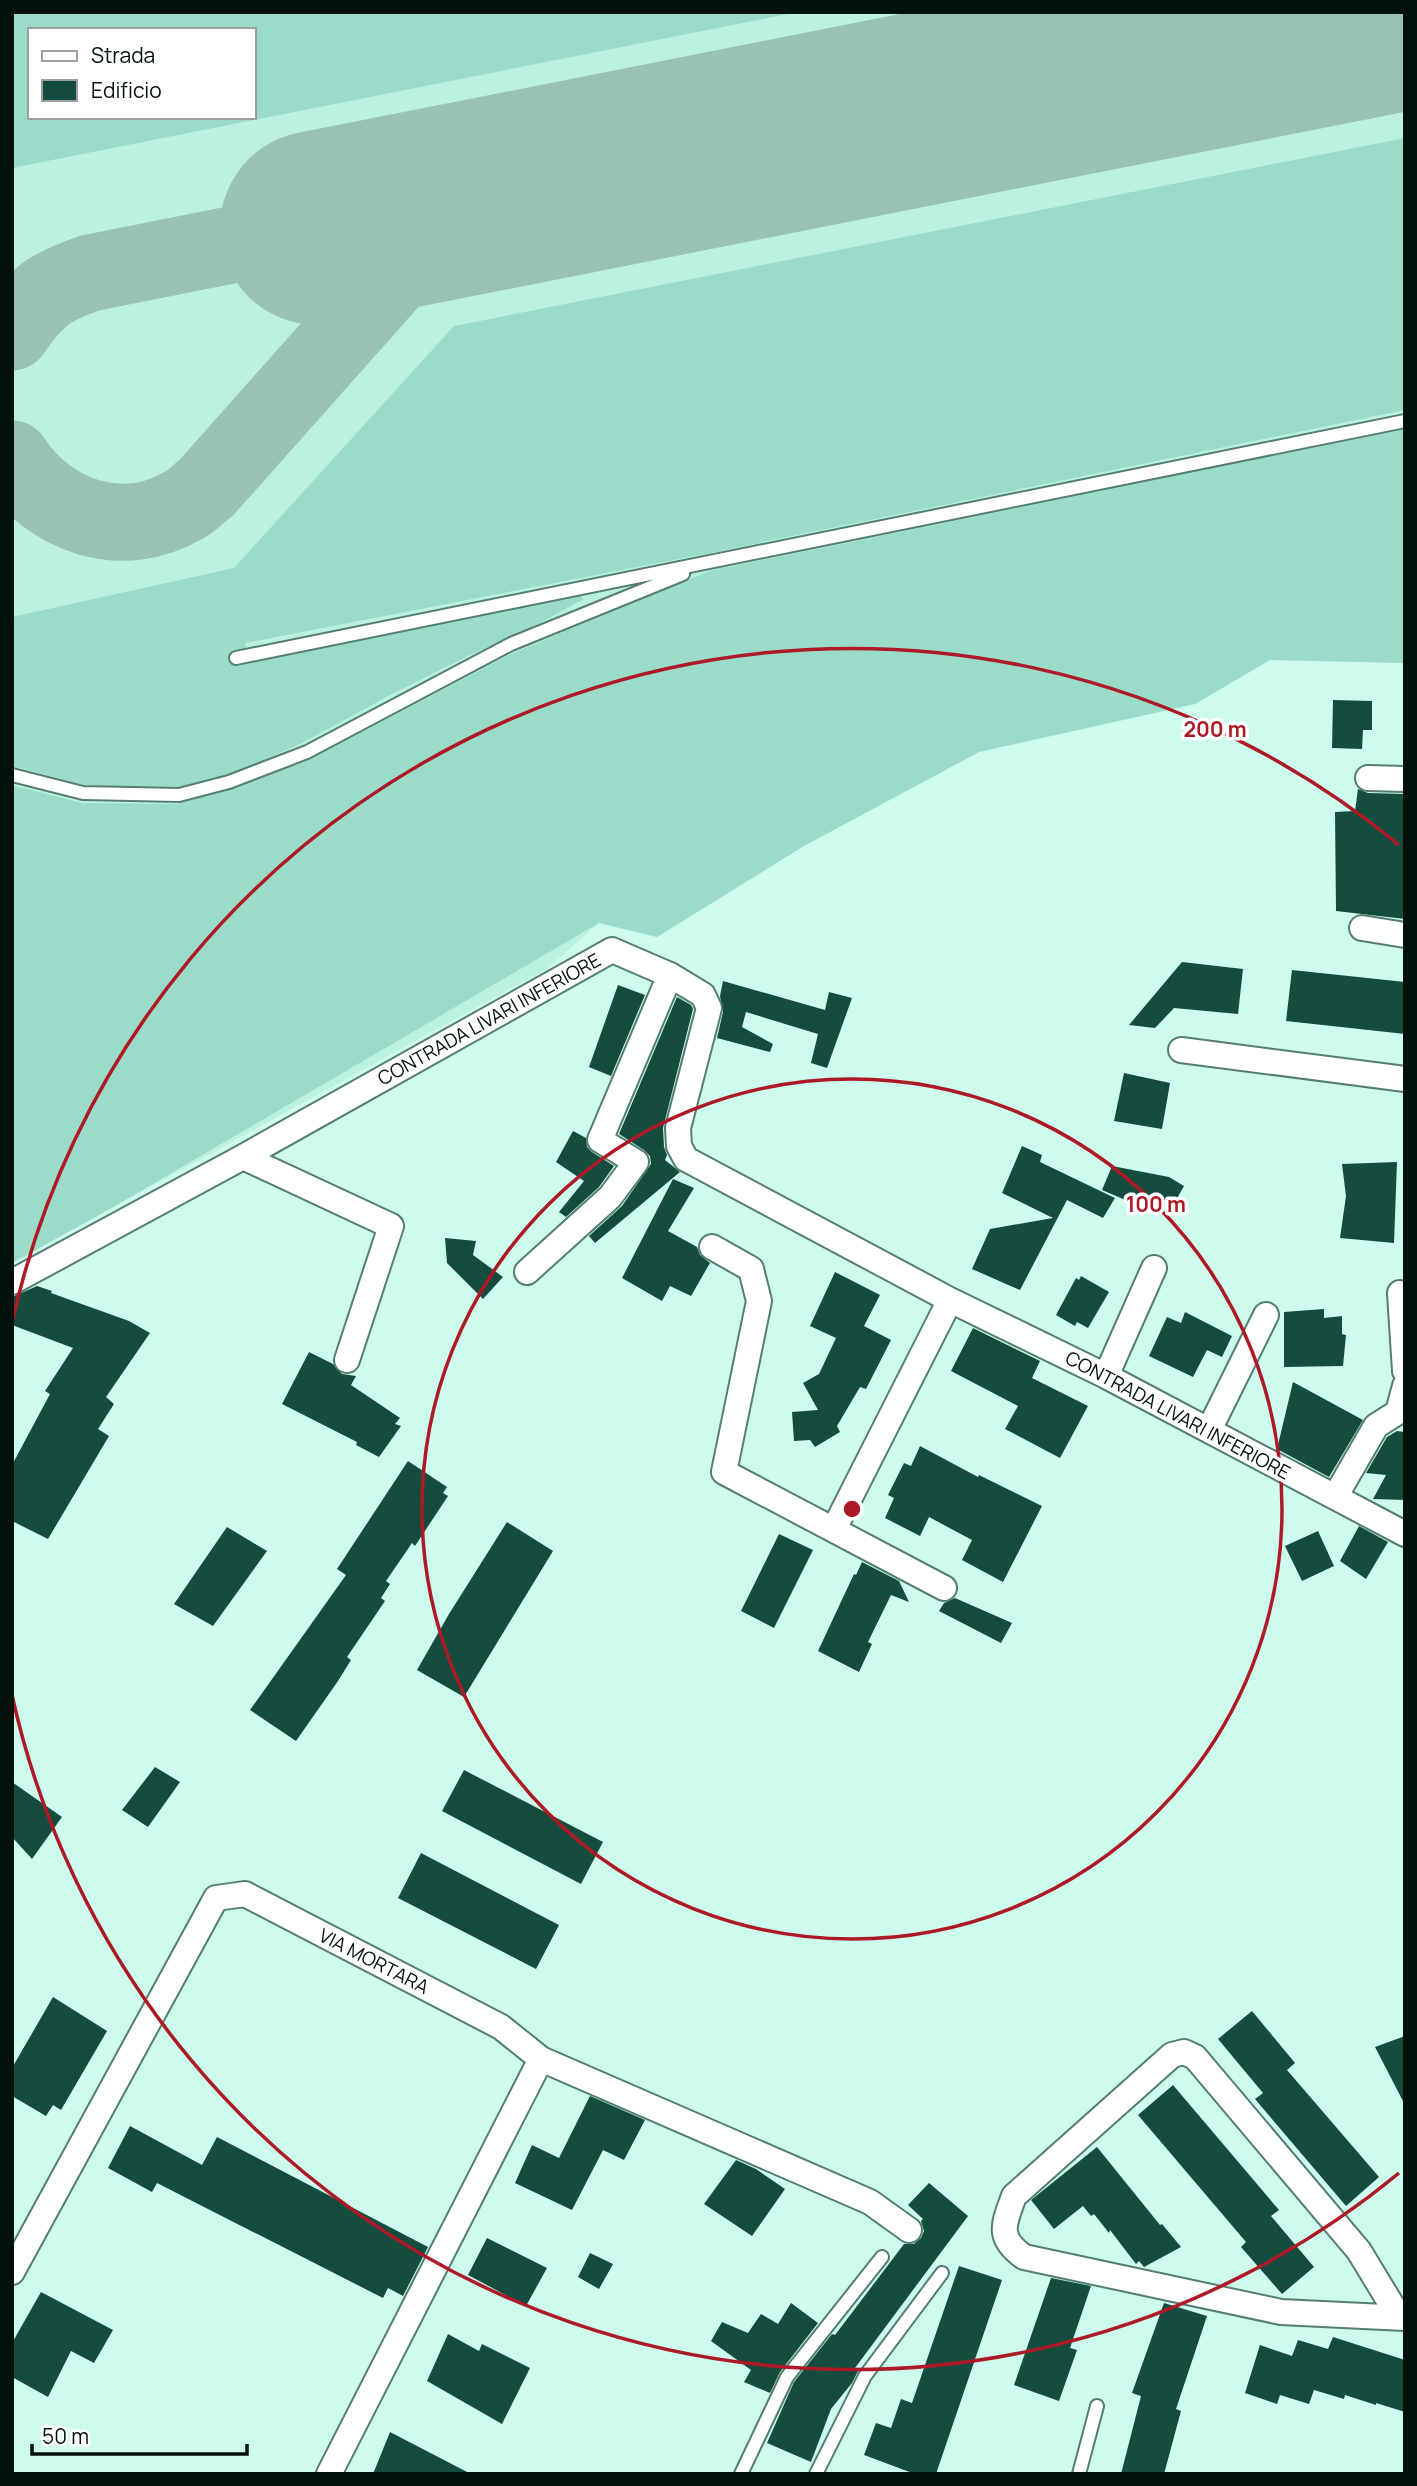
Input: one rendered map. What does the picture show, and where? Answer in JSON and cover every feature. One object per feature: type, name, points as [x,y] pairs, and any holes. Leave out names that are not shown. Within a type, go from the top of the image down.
[{"type":"street","points":[[1368,778],[1405,779]]},
{"type":"street","points":[[1362,928],[1405,935]]},
{"type":"street","name":"CONTRADA LIVARI INFERIORE","points":[[12,1282],[243,1157],[612,950],[670,975],[702,995],[709,1008],[678,1128],[679,1146],[686,1159],[950,1300],[1106,1376],[1405,1534]]},
{"type":"street","points":[[527,1272],[610,1197],[636,1162],[600,1140],[670,975]]},
{"type":"street","points":[[1181,1050],[1405,1079]]},
{"type":"street","points":[[243,1157],[391,1226],[347,1360]]},
{"type":"street","points":[[712,1247],[751,1269],[759,1301],[724,1472],[944,1588]]},
{"type":"street","points":[[1106,1376],[1154,1268]]},
{"type":"street","points":[[1400,1293],[1405,1371]]},
{"type":"street","points":[[834,1529],[950,1300]]},
{"type":"street","points":[[1209,1430],[1266,1315]]},
{"type":"street","points":[[1335,1497],[1376,1426],[1398,1412],[1405,1386]]},
{"type":"street","name":"VIA MORTARA","points":[[12,2272],[216,1898],[245,1894],[501,2027],[541,2059],[870,2202],[909,2230]]},
{"type":"street","points":[[1184,2052],[1195,2057],[1359,2251],[1402,2318],[1281,2312],[1024,2257],[1010,2247],[1004,2224],[1014,2196],[1172,2055],[1184,2052]]},
{"type":"street","points":[[328,2474],[541,2059]]},
{"type":"lane","points":[[236,658],[1405,421]]},
{"type":"lane","points":[[12,775],[83,793],[179,795],[229,782],[307,752],[511,644],[710,563]]},
{"type":"lane","points":[[741,2474],[787,2377],[882,2257]]},
{"type":"lane","points":[[816,2474],[865,2376],[943,2273]]},
{"type":"lane","points":[[1079,2474],[1097,2406]]},
{"type":"shaded area","points":[[12,12],[1405,12],[1405,663],[1270,660],[1195,704],[979,752],[804,846],[657,937],[599,923],[548,968],[12,1263]]},
{"type":"shaded area","points":[[12,12],[798,12],[12,168]]},
{"type":"shaded area","points":[[1405,138],[1405,410],[710,553],[245,643],[249,662],[574,596],[584,599],[523,632],[394,693],[302,743],[229,776],[178,790],[84,785],[12,766],[12,617],[234,568],[454,326]]},
{"type":"shaded area","points":[[1405,429],[1405,663],[1270,660],[1195,704],[979,752],[804,846],[657,937],[599,923],[110,1209],[12,1263],[12,785],[82,803],[177,804],[309,760],[511,654],[709,571]]},
{"type":"building","points":[[1333,700],[1372,701],[1372,730],[1363,730],[1362,749],[1332,748]]},
{"type":"building","points":[[1358,789],[1368,793],[1405,794],[1405,919],[1336,911],[1335,812],[1355,811]]},
{"type":"building","points":[[1182,962],[1243,969],[1238,1014],[1174,1008],[1155,1028],[1129,1025]]},
{"type":"building","points":[[1292,970],[1405,982],[1405,1034],[1286,1021]]},
{"type":"building","points":[[723,981],[825,1010],[829,992],[852,998],[827,1068],[811,1063],[818,1034],[746,1012],[742,1027],[773,1044],[770,1052],[717,1038],[723,1012],[720,996]]},
{"type":"building","points":[[618,985],[645,995],[611,1076],[589,1067]]},
{"type":"building","points":[[677,997],[693,1009],[663,1128],[667,1155],[665,1160],[680,1172],[595,1243],[589,1236],[622,1206],[651,1164],[650,1156],[644,1150],[619,1134]]},
{"type":"building","points":[[1124,1073],[1170,1083],[1162,1129],[1114,1121]]},
{"type":"building","points":[[573,1131],[586,1138],[587,1147],[592,1152],[614,1166],[599,1187],[566,1217],[559,1212],[584,1181],[556,1162]]},
{"type":"building","points":[[1022,1146],[1042,1155],[1040,1162],[1115,1198],[1103,1218],[1067,1200],[1020,1290],[972,1269],[990,1229],[1053,1218],[1002,1193]]},
{"type":"building","points":[[1397,1162],[1394,1243],[1340,1238],[1346,1196],[1342,1164]]},
{"type":"building","points":[[1112,1166],[1169,1177],[1184,1186],[1171,1209],[1156,1202],[1151,1211],[1102,1190]]},
{"type":"building","points":[[673,1179],[694,1188],[668,1231],[697,1247],[700,1255],[710,1263],[691,1296],[670,1286],[662,1301],[622,1278]]},
{"type":"building","points":[[445,1238],[476,1241],[473,1255],[503,1277],[483,1299],[447,1263]]},
{"type":"building","points":[[835,1272],[880,1295],[864,1326],[891,1340],[866,1389],[860,1387],[837,1426],[840,1432],[815,1447],[810,1440],[794,1441],[792,1412],[818,1410],[803,1383],[819,1374],[836,1338],[810,1326]]},
{"type":"building","points":[[1081,1276],[1109,1292],[1088,1328],[1077,1322],[1075,1326],[1056,1315],[1076,1278],[1079,1280]]},
{"type":"building","points":[[37,1286],[129,1321],[150,1333],[106,1397],[114,1404],[98,1429],[109,1436],[48,1539],[12,1521],[12,1465],[50,1394],[45,1391],[73,1348],[12,1325],[12,1297]]},
{"type":"building","points":[[1324,1309],[1324,1318],[1342,1316],[1342,1334],[1346,1335],[1343,1366],[1284,1367],[1284,1312]]},
{"type":"building","points":[[1185,1312],[1232,1336],[1222,1357],[1207,1350],[1193,1377],[1149,1356],[1167,1317],[1181,1323]]},
{"type":"building","points":[[973,1328],[1040,1361],[1032,1378],[1088,1406],[1060,1458],[1005,1429],[1018,1406],[951,1371]]},
{"type":"building","points":[[309,1352],[333,1364],[342,1374],[356,1376],[351,1385],[400,1418],[395,1424],[401,1426],[379,1457],[356,1445],[357,1442],[282,1404]]},
{"type":"building","points":[[1293,1382],[1363,1420],[1329,1477],[1277,1449]]},
{"type":"building","points":[[1397,1431],[1405,1432],[1405,1500],[1373,1499],[1386,1475],[1366,1473],[1387,1437]]},
{"type":"building","points":[[920,1446],[978,1477],[979,1475],[1042,1506],[1003,1582],[962,1560],[972,1540],[929,1517],[920,1536],[885,1518],[894,1498],[888,1495],[904,1463],[911,1466]]},
{"type":"building","points":[[408,1461],[447,1487],[443,1493],[448,1496],[415,1546],[412,1543],[386,1581],[390,1584],[381,1598],[385,1601],[347,1657],[351,1660],[338,1681],[296,1741],[250,1710],[346,1575],[337,1569]]},
{"type":"building","points":[[507,1522],[553,1551],[464,1697],[417,1670]]},
{"type":"building","points":[[1359,1526],[1388,1542],[1366,1579],[1340,1561]]},
{"type":"building","points":[[227,1527],[267,1551],[213,1626],[174,1604]]},
{"type":"building","points":[[1318,1531],[1334,1566],[1302,1581],[1285,1546]]},
{"type":"building","points":[[779,1534],[813,1550],[774,1628],[741,1611]]},
{"type":"building","points":[[862,1562],[899,1581],[909,1602],[891,1595],[868,1642],[872,1644],[859,1672],[818,1651]]},
{"type":"building","points":[[955,1598],[1012,1623],[1001,1643],[939,1611],[944,1603]]},
{"type":"building","points":[[155,1767],[180,1782],[148,1827],[122,1810]]},
{"type":"building","points":[[464,1770],[603,1842],[581,1884],[442,1811]]},
{"type":"building","points":[[12,1782],[62,1817],[32,1859],[12,1837]]},
{"type":"building","points":[[421,1853],[559,1925],[536,1969],[398,1898]]},
{"type":"building","points":[[53,1997],[107,2031],[61,2110],[53,2105],[46,2116],[12,2096],[12,2068]]},
{"type":"building","points":[[1252,2011],[1295,2063],[1287,2070],[1379,2177],[1346,2206],[1255,2099],[1263,2093],[1218,2039]]},
{"type":"building","points":[[1405,2036],[1405,2105],[1375,2047]]},
{"type":"building","points":[[1173,2085],[1279,2210],[1271,2216],[1314,2267],[1282,2294],[1241,2247],[1246,2242],[1138,2115]]},
{"type":"building","points":[[590,2096],[645,2120],[624,2160],[603,2150],[572,2210],[515,2183],[532,2145],[559,2158]]},
{"type":"building","points":[[130,2126],[202,2165],[217,2137],[428,2247],[403,2296],[388,2288],[383,2298],[157,2183],[152,2192],[108,2168]]},
{"type":"building","points":[[1097,2147],[1181,2247],[1144,2267],[1139,2261],[1136,2264],[1110,2230],[1109,2233],[1094,2214],[1091,2216],[1083,2206],[1054,2229],[1031,2200]]},
{"type":"building","points":[[736,2160],[756,2169],[785,2189],[752,2236],[704,2204]]},
{"type":"building","points":[[929,2183],[968,2216],[855,2368],[858,2371],[852,2383],[831,2409],[811,2462],[767,2443],[794,2382],[832,2334],[835,2335],[904,2244],[914,2244],[921,2238],[924,2231],[921,2221],[923,2219],[908,2205]]},
{"type":"building","points":[[487,2238],[547,2268],[526,2306],[468,2275]]},
{"type":"building","points":[[590,2253],[613,2264],[599,2289],[578,2277]]},
{"type":"building","points":[[959,2266],[1002,2280],[936,2474],[915,2474],[864,2455],[876,2423],[891,2428],[901,2399],[912,2403]]},
{"type":"building","points":[[1051,2278],[1091,2286],[1070,2348],[1077,2350],[1059,2401],[1014,2385]]},
{"type":"building","points":[[41,2292],[113,2330],[94,2363],[71,2351],[48,2397],[12,2377],[12,2343]]},
{"type":"building","points":[[791,2303],[818,2323],[780,2372],[770,2393],[744,2382],[751,2370],[711,2341],[722,2322],[748,2333],[761,2314],[778,2324]]},
{"type":"building","points":[[1164,2303],[1207,2316],[1176,2409],[1181,2411],[1164,2474],[1121,2474],[1141,2396],[1132,2393]]},
{"type":"building","points":[[448,2334],[479,2351],[482,2344],[530,2368],[502,2424],[427,2381]]},
{"type":"building","points":[[1333,2337],[1405,2360],[1405,2412],[1345,2395],[1344,2399],[1314,2390],[1309,2404],[1280,2395],[1277,2404],[1245,2393],[1260,2345],[1292,2356],[1298,2340],[1328,2349]]},
{"type":"building","points":[[390,2432],[471,2474],[373,2474]]},
{"type":"taxiway","points":[[12,459],[27,479],[46,495],[66,508],[89,517],[112,522],[136,521],[160,516],[184,505],[206,488],[423,244],[466,210],[514,189]]},
{"type":"taxiway","points":[[12,332],[45,294],[90,273],[317,228]]},
{"type":"runway","points":[[317,228],[1405,13]]}]
